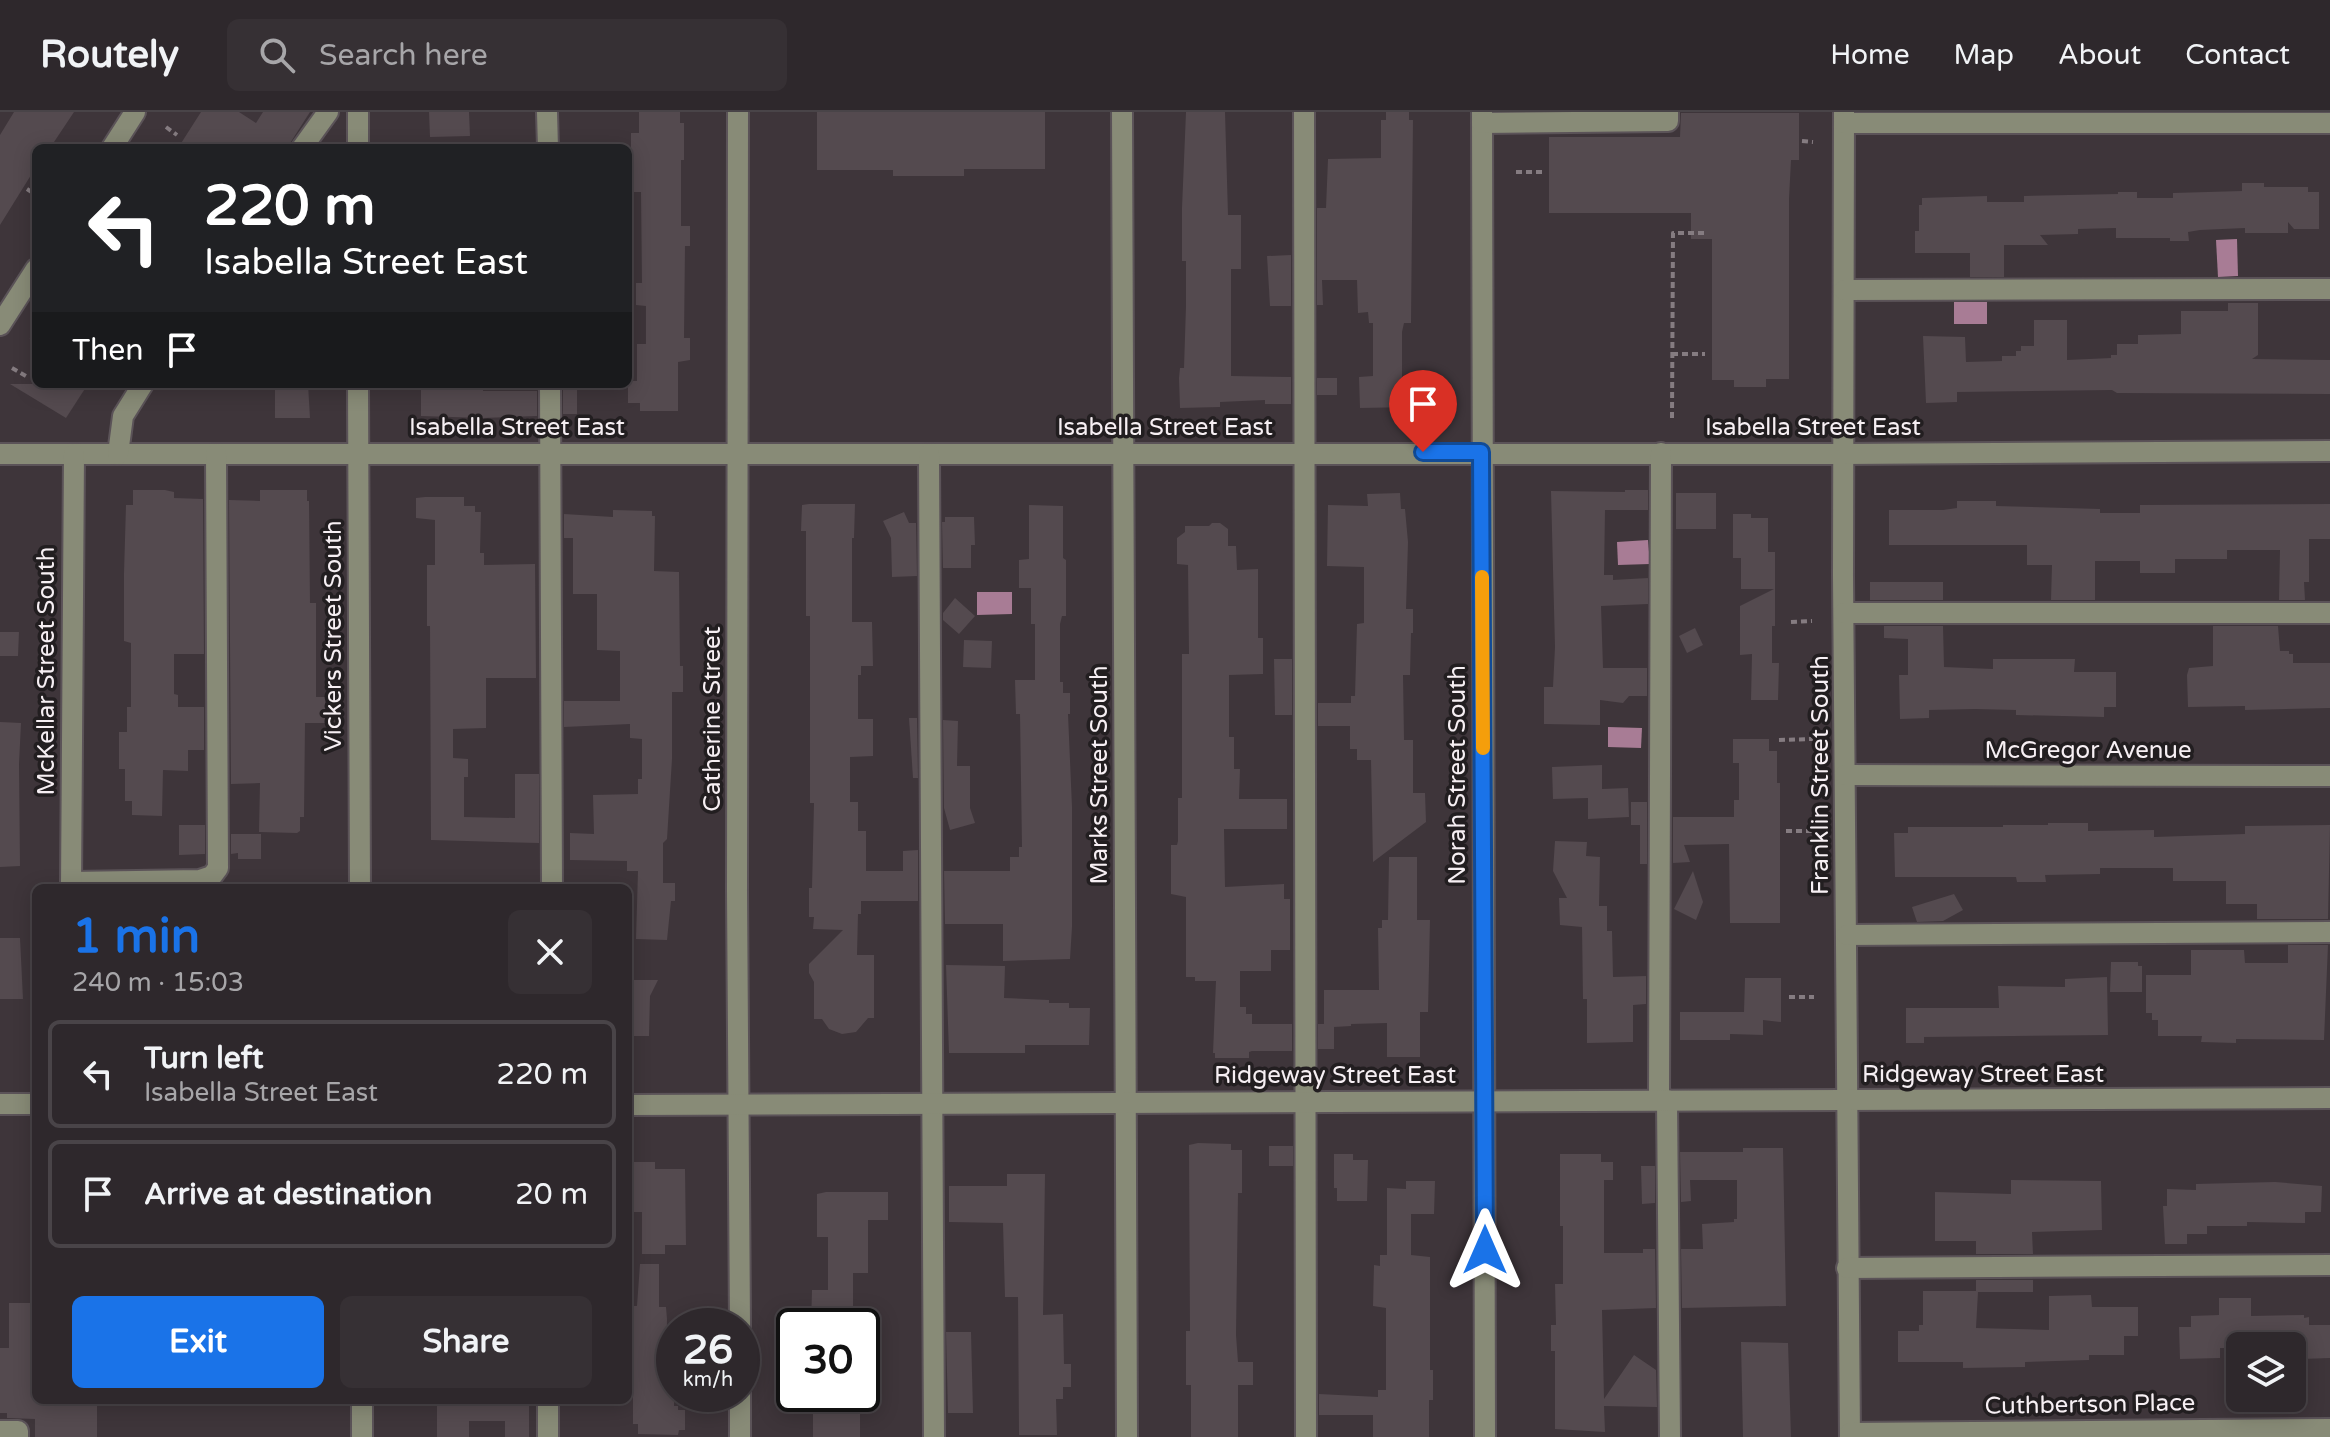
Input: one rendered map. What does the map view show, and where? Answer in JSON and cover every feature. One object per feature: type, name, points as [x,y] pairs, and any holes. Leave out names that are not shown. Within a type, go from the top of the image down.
[{"type":"street","points":[[115,144],[135,112]]},
{"type":"street","points":[[305,144],[328,112]]},
{"type":"street","points":[[358,112],[358,144]]},
{"type":"street","points":[[547,112],[548,144]]},
{"type":"street","name":"Catherine Street","points":[[738,112],[740,1308]]},
{"type":"street","name":"Marks Street South","points":[[1122,112],[1127,1437]]},
{"type":"street","points":[[1304,112],[1306,1437]]},
{"type":"street","points":[[1482,118],[1668,121],[1668,112]]},
{"type":"street","name":"Norah Street South","points":[[1482,118],[1485,1437]]},
{"type":"street","points":[[1844,118],[2330,123]]},
{"type":"street","name":"Franklin Street South","points":[[1844,118],[1850,1435]]},
{"type":"street","points":[[0,325],[32,275]]},
{"type":"street","points":[[1844,290],[2330,289]]},
{"type":"street","points":[[118,454],[123,416],[140,388]]},
{"type":"street","name":"Vickers Street South","points":[[358,388],[360,884]]},
{"type":"street","points":[[550,388],[552,884]]},
{"type":"street","name":"Isabella Street East","points":[[0,454],[2330,451]]},
{"type":"street","points":[[1661,453],[1663,1100],[1670,1437]]},
{"type":"street","name":"McKellar Street South","points":[[71,884],[74,454]]},
{"type":"street","points":[[97,884],[200,880],[212,876],[218,868],[216,454]]},
{"type":"street","points":[[929,454],[934,1437]]},
{"type":"street","points":[[1844,613],[2330,613]]},
{"type":"street","name":"McGregor Avenue","points":[[1845,775],[2330,776]]},
{"type":"street","points":[[1847,935],[2330,932]]},
{"type":"street","name":"Ridgeway Street East","points":[[632,1105],[2330,1098]]},
{"type":"street","points":[[0,1104],[32,1104]]},
{"type":"street","points":[[1847,1268],[2330,1265]]},
{"type":"street","points":[[362,1404],[362,1437]]},
{"type":"street","points":[[548,1404],[548,1437]]},
{"type":"street","points":[[740,1412],[740,1437]]},
{"type":"street","name":"Cuthbertson Place","points":[[1850,1435],[2330,1429]]},
{"type":"street","points":[[0,1431],[18,1431],[18,1437]]},
{"type":"path","points":[[166,127],[177,135]]},
{"type":"path","points":[[1802,141],[1813,142]]},
{"type":"path","points":[[1516,172],[1546,172]]},
{"type":"path","points":[[27,189],[32,192]]},
{"type":"path","points":[[1672,418],[1673,233],[1704,233]]},
{"type":"path","points":[[1672,354],[1705,354]]},
{"type":"path","points":[[12,368],[26,376]]},
{"type":"path","points":[[1791,622],[1812,621]]},
{"type":"path","points":[[1779,740],[1813,739]]},
{"type":"path","points":[[1786,831],[1813,831]]},
{"type":"path","points":[[1789,997],[1814,997]]},
{"type":"shaded area","points":[[2237,239],[2238,276],[2218,277],[2216,240]]},
{"type":"shaded area","points":[[1954,302],[1987,302],[1987,324],[1954,324]]},
{"type":"shaded area","points":[[1648,540],[1650,564],[1618,565],[1617,542]]},
{"type":"shaded area","points":[[977,592],[1012,592],[1012,614],[977,615]]},
{"type":"shaded area","points":[[1608,727],[1642,728],[1641,748],[1608,747]]},
{"type":"building","points":[[14,112],[74,112],[53,144],[32,144],[32,173],[0,225],[0,135]]},
{"type":"building","points":[[201,112],[239,112],[256,123],[263,112],[310,112],[290,144],[181,144]]},
{"type":"building","points":[[429,112],[469,112],[470,136],[430,137]]},
{"type":"building","points":[[639,112],[680,112],[680,123],[684,123],[681,226],[690,226],[690,246],[685,246],[684,338],[690,338],[690,360],[678,362],[678,411],[640,411],[640,403],[628,403],[628,388],[632,388],[632,381],[637,381],[637,344],[646,344],[646,306],[636,305],[636,283],[642,283],[641,192],[632,192],[631,133],[639,133]]},
{"type":"building","points":[[817,112],[1045,112],[1045,169],[964,169],[964,176],[893,176],[893,170],[817,170]]},
{"type":"building","points":[[1186,112],[1225,112],[1228,215],[1241,215],[1241,269],[1231,269],[1231,376],[1291,377],[1291,404],[1265,404],[1265,400],[1220,402],[1220,407],[1180,408],[1179,378],[1180,368],[1184,368],[1186,306],[1182,208]]},
{"type":"building","points":[[1386,112],[1409,112],[1409,120],[1413,120],[1411,323],[1404,323],[1402,332],[1402,379],[1412,379],[1413,407],[1360,408],[1359,377],[1373,376],[1373,323],[1369,323],[1368,312],[1358,313],[1357,280],[1322,280],[1323,305],[1317,305],[1317,208],[1326,208],[1328,159],[1381,158],[1381,120],[1386,120]]},
{"type":"building","points":[[1681,113],[1799,113],[1799,160],[1791,160],[1789,199],[1789,379],[1766,379],[1766,387],[1734,387],[1734,380],[1712,380],[1712,239],[1691,239],[1691,213],[1549,213],[1549,137],[1680,137]]},
{"type":"building","points":[[2242,183],[2264,183],[2264,187],[2308,187],[2308,192],[2319,192],[2319,229],[2294,229],[2288,222],[2288,233],[2245,233],[2245,228],[2200,230],[2188,232],[2189,241],[2170,241],[2170,238],[2116,238],[2116,228],[2078,229],[2078,234],[2040,235],[2048,245],[2004,245],[2004,277],[1970,277],[1970,253],[1915,253],[1915,231],[1919,231],[1922,198],[1987,196],[1987,202],[2024,202],[2024,196],[2137,192],[2137,198],[2173,198],[2173,193],[2242,191]]},
{"type":"building","points":[[1291,255],[1291,306],[1270,306],[1267,256]]},
{"type":"building","points":[[2228,303],[2258,303],[2258,355],[2252,359],[2330,360],[2330,394],[2117,393],[2112,390],[1957,392],[1957,402],[1926,403],[1923,336],[1965,337],[1966,362],[2002,361],[2002,356],[2016,356],[2021,346],[2034,346],[2034,320],[2067,320],[2067,360],[2111,358],[2111,355],[2117,355],[2117,344],[2138,344],[2138,335],[2181,334],[2181,311],[2228,311]]},
{"type":"building","points":[[1317,378],[1337,378],[1337,395],[1317,395]]},
{"type":"building","points":[[10,384],[32,384],[32,388],[85,388],[66,418]]},
{"type":"building","points":[[275,388],[308,388],[310,418],[275,418]]},
{"type":"building","points":[[421,388],[537,391],[537,416],[421,416]]},
{"type":"building","points":[[563,388],[577,388],[577,414],[563,414]]},
{"type":"building","points":[[133,490],[165,490],[174,492],[174,498],[203,499],[204,654],[174,654],[174,694],[178,695],[178,707],[204,707],[204,750],[188,750],[188,771],[163,770],[162,816],[132,815],[132,801],[125,801],[125,769],[119,769],[119,732],[127,732],[127,707],[131,707],[131,643],[124,641],[124,574],[126,505],[133,505]]},
{"type":"building","points":[[260,490],[307,490],[309,501],[310,603],[316,603],[316,697],[325,697],[325,723],[305,723],[304,817],[300,817],[300,831],[297,833],[259,832],[260,783],[231,784],[229,500],[260,501]]},
{"type":"building","points":[[1648,490],[1648,510],[1605,510],[1604,575],[1613,575],[1613,580],[1648,578],[1648,604],[1601,606],[1603,668],[1647,668],[1647,696],[1629,696],[1623,703],[1600,700],[1600,725],[1544,724],[1544,687],[1553,687],[1555,647],[1551,491]]},
{"type":"building","points":[[1400,493],[1408,542],[1406,609],[1413,609],[1410,675],[1403,675],[1404,740],[1413,740],[1413,793],[1425,793],[1426,822],[1373,862],[1371,760],[1357,760],[1357,749],[1350,749],[1350,726],[1318,726],[1318,703],[1351,703],[1351,696],[1355,696],[1357,624],[1364,623],[1364,567],[1327,566],[1328,505],[1368,506],[1367,494]]},
{"type":"building","points":[[1676,493],[1716,493],[1716,529],[1676,529]]},
{"type":"building","points":[[464,497],[464,506],[475,506],[475,512],[481,512],[480,553],[484,553],[484,565],[535,564],[536,678],[486,678],[486,728],[453,729],[453,758],[468,759],[468,777],[464,777],[464,817],[515,818],[515,774],[539,774],[539,843],[431,840],[427,565],[435,565],[435,520],[416,518],[416,498]]},
{"type":"building","points":[[1957,501],[1996,501],[1996,506],[2100,509],[2100,513],[2140,513],[2140,505],[2330,504],[2330,539],[2309,539],[2309,582],[2304,582],[2305,600],[2279,600],[2280,550],[2227,550],[2227,559],[2175,559],[2175,573],[2140,573],[2140,561],[2095,561],[2095,600],[2051,600],[2052,565],[2027,565],[2027,545],[1889,545],[1889,510],[1943,510],[1957,508]]},
{"type":"building","points":[[855,504],[852,622],[872,622],[873,666],[861,666],[861,675],[858,675],[858,719],[873,719],[873,756],[850,757],[850,802],[858,802],[858,831],[866,831],[866,871],[903,871],[903,851],[918,850],[918,901],[861,901],[857,955],[874,955],[874,1018],[868,1018],[856,1032],[842,1034],[829,1029],[822,1019],[814,1019],[814,982],[809,973],[809,964],[843,930],[813,929],[814,917],[809,917],[814,803],[810,803],[810,616],[806,616],[806,531],[801,531],[802,505]]},
{"type":"building","points":[[1029,505],[1063,506],[1066,616],[1062,616],[1060,624],[1060,682],[1063,682],[1063,693],[1070,693],[1072,927],[1070,959],[1003,961],[1003,924],[945,924],[944,871],[1010,871],[1010,857],[1019,857],[1019,847],[1022,847],[1020,714],[1016,714],[1015,680],[1035,680],[1035,624],[1031,624],[1031,588],[1019,588],[1019,560],[1029,559]]},
{"type":"building","points":[[613,510],[652,511],[652,516],[655,516],[654,571],[679,572],[683,692],[672,692],[672,759],[667,839],[663,843],[663,883],[675,883],[675,901],[671,901],[667,940],[636,939],[638,871],[627,871],[627,861],[570,860],[570,833],[594,834],[593,795],[638,794],[638,779],[642,779],[642,739],[630,738],[630,724],[564,727],[564,701],[620,701],[620,651],[597,650],[597,594],[573,594],[573,538],[564,538],[564,514],[613,517]]},
{"type":"building","points":[[904,512],[909,523],[916,523],[917,576],[892,577],[891,538],[883,521]]},
{"type":"building","points":[[1733,514],[1768,518],[1768,552],[1775,552],[1775,626],[1772,626],[1772,663],[1779,663],[1778,700],[1751,700],[1752,654],[1740,655],[1740,606],[1774,589],[1741,589],[1741,558],[1733,558]]},
{"type":"building","points":[[945,517],[974,517],[975,545],[971,545],[971,568],[943,568],[942,522],[945,522]]},
{"type":"building","points":[[1220,523],[1228,529],[1228,546],[1236,546],[1237,570],[1258,569],[1258,638],[1263,638],[1263,674],[1229,675],[1229,737],[1234,737],[1234,769],[1240,769],[1239,799],[1287,799],[1287,829],[1224,829],[1225,887],[1284,884],[1284,899],[1290,899],[1290,950],[1271,950],[1271,971],[1240,971],[1240,1007],[1246,1007],[1246,1014],[1252,1014],[1252,1024],[1292,1024],[1292,1051],[1252,1051],[1249,1058],[1215,1058],[1216,981],[1195,981],[1195,977],[1186,977],[1186,897],[1171,894],[1171,845],[1177,845],[1178,841],[1178,798],[1182,798],[1182,654],[1189,654],[1188,565],[1177,564],[1177,538],[1185,532],[1185,526],[1209,526]]},
{"type":"building","points":[[1870,582],[1943,582],[1943,600],[1870,600]]},
{"type":"building","points":[[955,598],[975,616],[959,634],[943,620],[943,613]]},
{"type":"building","points":[[1884,626],[1943,626],[1944,667],[1993,669],[1993,659],[2075,659],[2074,672],[2116,672],[2116,707],[2104,707],[2104,717],[2016,715],[2016,710],[1975,709],[1929,710],[1929,718],[1900,719],[1899,675],[1908,675],[1908,639],[1884,638]]},
{"type":"building","points":[[2213,626],[2278,626],[2280,651],[2293,654],[2293,663],[2330,663],[2330,708],[2245,710],[2245,706],[2188,707],[2189,668],[2213,666]]},
{"type":"building","points":[[1695,628],[1703,645],[1687,653],[1679,636]]},
{"type":"building","points":[[0,632],[19,632],[18,656],[0,656]]},
{"type":"building","points":[[964,640],[992,641],[991,668],[963,667]]},
{"type":"building","points":[[1274,659],[1292,659],[1292,715],[1275,715]]},
{"type":"building","points":[[909,718],[917,718],[918,778],[913,778]]},
{"type":"building","points":[[943,720],[958,721],[957,766],[970,766],[970,808],[975,823],[950,830],[944,808]]},
{"type":"building","points":[[0,722],[21,723],[20,866],[0,867]]},
{"type":"building","points":[[1733,739],[1769,739],[1769,751],[1777,751],[1777,783],[1780,783],[1780,923],[1730,923],[1729,844],[1684,845],[1690,862],[1673,863],[1673,817],[1734,817],[1734,800],[1739,800],[1739,763],[1733,763]]},
{"type":"building","points":[[1602,765],[1602,789],[1628,788],[1629,817],[1588,819],[1588,798],[1553,799],[1552,767]]},
{"type":"building","points":[[1631,802],[1647,802],[1647,864],[1640,864],[1640,825],[1631,825]]},
{"type":"building","points":[[2088,823],[2088,831],[2154,830],[2154,837],[2245,834],[2245,826],[2330,825],[2328,919],[2257,919],[2257,904],[2226,904],[2226,881],[2173,881],[2173,868],[2100,868],[2100,874],[2045,875],[2046,882],[2017,882],[2016,877],[1895,877],[1894,833],[1908,833],[1908,827],[2003,827]]},
{"type":"building","points":[[179,825],[205,825],[205,854],[179,855]]},
{"type":"building","points":[[231,834],[261,834],[261,859],[238,859],[238,853],[231,854]]},
{"type":"building","points":[[1555,841],[1587,842],[1586,856],[1600,857],[1599,906],[1607,906],[1607,931],[1612,931],[1613,977],[1646,976],[1646,1004],[1633,1005],[1633,1042],[1587,1043],[1582,927],[1560,925],[1559,898],[1567,898],[1553,871]]},
{"type":"building","points":[[1389,857],[1417,857],[1417,920],[1430,920],[1428,1012],[1420,1012],[1420,1057],[1387,1057],[1387,1023],[1334,1027],[1334,1049],[1318,1049],[1318,1024],[1324,1024],[1324,990],[1379,990],[1378,928],[1382,928],[1382,920],[1388,920]]},
{"type":"building","points":[[1693,871],[1703,902],[1696,920],[1674,909]]},
{"type":"building","points":[[1954,894],[1963,910],[1943,921],[1917,922],[1912,907]]},
{"type":"building","points":[[0,938],[20,938],[23,999],[0,999]]},
{"type":"building","points":[[2288,945],[2328,945],[2324,1040],[2236,1039],[2236,1043],[2201,1042],[2202,1036],[2158,1036],[2158,1020],[2152,1020],[2152,1013],[2146,1013],[2146,975],[2191,975],[2191,950],[2244,950],[2245,963],[2288,963]]},
{"type":"building","points":[[2111,962],[2138,962],[2138,966],[2142,966],[2142,992],[2110,992]]},
{"type":"building","points":[[946,965],[1005,966],[1004,998],[1049,1000],[1049,1003],[1069,1003],[1069,1008],[1090,1008],[1089,1045],[1025,1045],[1025,1053],[949,1053]]},
{"type":"building","points":[[2107,977],[2108,1035],[1924,1037],[1924,1043],[1906,1043],[1906,1008],[1999,1008],[1998,986],[2065,987],[2065,979]]},
{"type":"building","points":[[1745,978],[1781,978],[1781,1022],[1763,1020],[1763,1035],[1730,1034],[1730,1040],[1680,1040],[1680,1012],[1744,1012]]},
{"type":"building","points":[[632,980],[658,980],[650,996],[649,1036],[632,1036]]},
{"type":"building","points":[[1231,1144],[1231,1150],[1242,1150],[1242,1193],[1238,1193],[1236,1335],[1238,1362],[1253,1362],[1253,1385],[1238,1385],[1238,1437],[1191,1437],[1191,1385],[1186,1385],[1186,1331],[1190,1331],[1189,1145]]},
{"type":"building","points":[[1269,1146],[1293,1146],[1293,1166],[1269,1166]]},
{"type":"building","points":[[1743,1148],[1783,1148],[1786,1306],[1682,1308],[1681,1249],[1703,1249],[1702,1224],[1734,1222],[1737,1219],[1737,1180],[1690,1180],[1691,1201],[1681,1202],[1680,1152],[1743,1152]]},
{"type":"building","points":[[1334,1154],[1353,1154],[1353,1160],[1368,1160],[1367,1201],[1337,1201]]},
{"type":"building","points":[[1560,1154],[1601,1154],[1601,1162],[1613,1162],[1613,1180],[1604,1180],[1604,1253],[1643,1253],[1643,1249],[1655,1249],[1656,1308],[1602,1310],[1604,1399],[1634,1355],[1656,1370],[1657,1407],[1604,1406],[1605,1432],[1555,1429],[1555,1351],[1551,1351],[1551,1325],[1556,1325],[1555,1284],[1563,1284]]},
{"type":"building","points":[[632,1162],[655,1162],[655,1169],[685,1169],[686,1245],[665,1245],[665,1254],[642,1254],[642,1212],[632,1212]]},
{"type":"building","points":[[1641,1166],[1655,1166],[1655,1203],[1642,1204]]},
{"type":"building","points":[[1007,1174],[1045,1174],[1043,1315],[1063,1314],[1064,1364],[1071,1364],[1071,1387],[1063,1387],[1063,1399],[1056,1399],[1057,1435],[1019,1435],[1018,1297],[1005,1297],[1003,1223],[949,1222],[949,1186],[1007,1186]]},
{"type":"building","points":[[2011,1180],[2101,1181],[2102,1230],[2032,1232],[2033,1254],[1976,1254],[1976,1241],[1935,1241],[1935,1192],[2011,1194]]},
{"type":"building","points":[[1406,1181],[1435,1181],[1434,1214],[1411,1214],[1411,1255],[1430,1257],[1433,1400],[1429,1400],[1429,1437],[1373,1437],[1373,1415],[1319,1415],[1319,1394],[1378,1397],[1378,1390],[1386,1390],[1386,1308],[1373,1306],[1374,1265],[1380,1266],[1380,1255],[1387,1255],[1387,1188],[1406,1189]]},
{"type":"building","points":[[2275,1182],[2322,1186],[2321,1212],[2305,1212],[2305,1223],[2247,1222],[2247,1226],[2207,1226],[2207,1234],[2187,1234],[2187,1244],[2165,1244],[2163,1206],[2167,1206],[2167,1189],[2196,1190],[2196,1184]]},
{"type":"building","points":[[888,1192],[888,1220],[868,1220],[868,1273],[853,1273],[853,1308],[812,1308],[812,1290],[828,1290],[828,1237],[817,1237],[817,1194]]},
{"type":"building","points":[[640,1264],[659,1264],[659,1307],[666,1308],[656,1308],[656,1412],[685,1412],[685,1430],[679,1430],[678,1435],[638,1434],[638,1424],[633,1424],[632,1306],[637,1306]]},
{"type":"building","points":[[1976,1280],[2033,1280],[2033,1292],[1978,1292],[1976,1328],[2049,1330],[2049,1296],[2091,1295],[2092,1307],[2138,1307],[2138,1336],[2124,1336],[2124,1355],[2089,1355],[2089,1360],[2025,1362],[2025,1367],[1963,1368],[1963,1362],[1898,1362],[1898,1331],[1919,1331],[1919,1325],[1923,1325],[1923,1291],[1976,1291]]},
{"type":"building","points":[[2219,1298],[2251,1298],[2251,1316],[2304,1315],[2304,1318],[2309,1317],[2309,1325],[2330,1325],[2330,1358],[2306,1359],[2306,1332],[2226,1332],[2226,1348],[2220,1348],[2220,1358],[2180,1359],[2179,1327],[2191,1327],[2191,1316],[2219,1315]]},
{"type":"building","points":[[9,1303],[32,1303],[32,1404],[97,1404],[97,1437],[35,1437],[35,1419],[7,1418],[7,1413],[0,1413],[0,1348],[9,1348]]},
{"type":"building","points":[[946,1332],[971,1332],[973,1413],[948,1413]]},
{"type":"building","points":[[1741,1342],[1788,1343],[1791,1437],[1743,1437]]},
{"type":"building","points":[[437,1404],[529,1404],[529,1437],[505,1437],[505,1421],[469,1421],[469,1437],[437,1437]]},
{"type":"building","points":[[813,1412],[860,1412],[860,1437],[813,1437]]},
{"type":"slow traffic","points":[[1482,577],[1483,748]]},
{"type":"route","points":[[1423,452],[1481,452],[1485,1250]]}]
